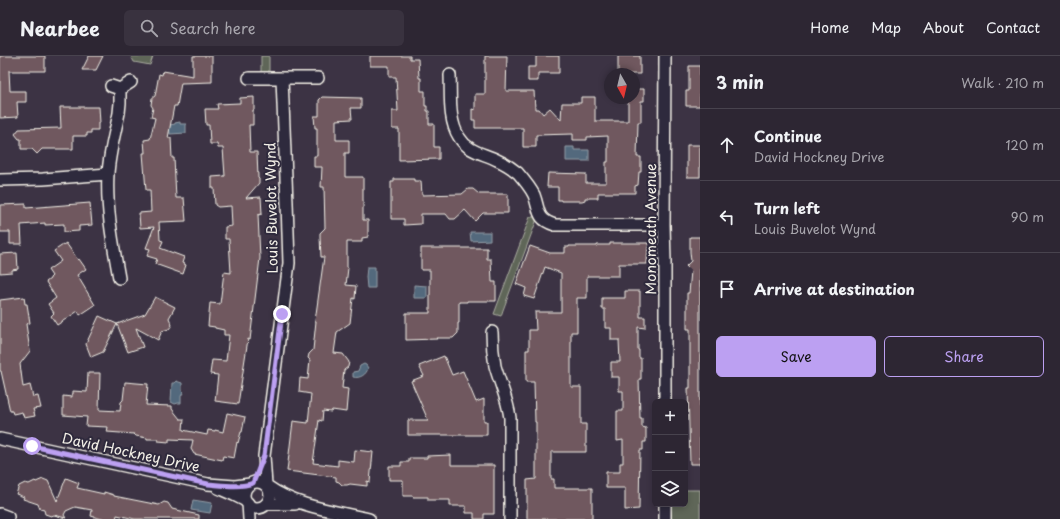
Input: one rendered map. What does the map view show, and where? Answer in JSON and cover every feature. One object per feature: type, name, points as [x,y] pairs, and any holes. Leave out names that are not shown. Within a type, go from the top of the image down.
[{"type":"street","name":"Monomeath Avenue","points":[[665,56],[665,399]]},
{"type":"street","points":[[450,75],[452,118],[459,137],[464,144],[471,149],[497,160],[517,173],[530,188],[540,216],[544,220],[556,225],[664,225]]},
{"type":"street","points":[[249,78],[318,78]]},
{"type":"street","name":"Louis Buvelot Wynd","points":[[267,486],[264,456],[289,263],[282,78]]},
{"type":"street","points":[[120,278],[113,242],[109,207],[108,174],[120,103],[116,88],[131,82]]},
{"type":"street","points":[[0,180],[43,179],[108,174]]},
{"type":"street","points":[[492,332],[495,366],[509,408],[510,418],[510,519]]},
{"type":"street","name":"David Hockney Drive","points":[[0,438],[208,484],[235,486],[252,483]]},
{"type":"street","name":"Louis Buvelot Wynd","points":[[252,483],[264,456]]},
{"type":"street","points":[[249,519],[247,502],[244,496],[245,490],[252,483],[259,482],[289,499],[302,504],[369,519]]},
{"type":"street","name":"David Hockney Drive","points":[[208,484],[247,502]]},
{"type":"street","points":[[257,519],[270,497],[267,486]]},
{"type":"street","points":[[247,502],[257,508],[265,505],[302,504]]},
{"type":"street","points":[[666,507],[666,519]]},
{"type":"green space","points":[[131,56],[153,56],[150,65],[134,62]]},
{"type":"green space","points":[[261,56],[269,56],[269,74],[261,74]]},
{"type":"green space","points":[[530,217],[536,217],[537,219],[501,316],[494,314]]},
{"type":"green space","points":[[688,490],[700,490],[700,519],[671,519],[671,507],[688,507]]},
{"type":"water","points":[[180,122],[180,124],[186,124],[186,133],[170,134],[169,126]]},
{"type":"water","points":[[566,147],[574,147],[574,150],[589,150],[589,161],[566,161]]},
{"type":"water","points":[[470,232],[490,232],[490,240],[471,241]]},
{"type":"water","points":[[367,267],[375,267],[375,288],[367,288]]},
{"type":"water","points":[[414,285],[427,286],[427,298],[414,298]]},
{"type":"water","points":[[364,364],[368,368],[363,376],[353,377],[353,372],[358,371],[360,366]]},
{"type":"water","points":[[176,381],[182,383],[183,393],[181,396],[181,403],[175,404],[171,402],[172,383]]},
{"type":"water","points":[[193,500],[212,503],[210,513],[191,510]]},
{"type":"building","points":[[0,56],[45,56],[45,71],[9,71],[10,91],[26,91],[26,102],[17,102],[18,117],[0,118]]},
{"type":"building","points":[[89,56],[103,56],[96,70],[82,70]]},
{"type":"building","points":[[193,56],[212,56],[212,82],[181,83],[177,106],[174,106],[168,138],[171,138],[172,158],[174,158],[176,198],[184,198],[186,221],[159,222],[160,240],[163,241],[160,248],[184,257],[182,263],[186,265],[183,274],[155,264],[157,259],[147,256],[150,249],[146,248],[154,227],[140,228],[139,213],[151,212],[150,190],[146,190],[143,153],[145,153],[144,140],[150,139],[155,118],[151,117],[153,108],[151,105],[152,98],[155,96],[159,74],[162,75],[163,71],[193,76]]},
{"type":"building","points":[[370,56],[410,56],[410,59],[418,59],[419,78],[421,78],[421,91],[425,91],[425,106],[427,106],[427,111],[429,111],[429,124],[434,124],[434,147],[439,147],[439,159],[399,160],[399,129],[392,129],[392,111],[398,111],[396,77],[389,77],[389,66],[370,66]]},
{"type":"building","points":[[485,56],[507,56],[506,91],[534,91],[535,109],[539,109],[543,114],[550,108],[561,120],[562,103],[581,103],[581,97],[595,97],[595,121],[628,121],[628,104],[640,104],[640,89],[644,89],[644,101],[641,101],[641,122],[638,122],[637,157],[641,157],[641,172],[639,172],[638,185],[635,186],[635,193],[598,193],[598,198],[585,198],[585,200],[582,201],[558,200],[558,187],[547,187],[548,173],[586,174],[586,183],[606,183],[608,136],[587,137],[587,140],[573,140],[573,134],[536,135],[536,147],[523,147],[523,128],[475,128],[475,120],[472,120],[472,109],[475,110],[475,94],[485,94]]},
{"type":"building","points":[[536,56],[559,56],[559,73],[538,73],[538,81],[528,81],[528,67],[536,67]]},
{"type":"building","points":[[618,56],[640,56],[640,68],[618,68]]},
{"type":"building","points":[[689,66],[700,66],[700,106],[686,106],[686,91],[689,91]]},
{"type":"building","points":[[254,97],[253,125],[249,125],[250,152],[257,152],[259,183],[246,198],[261,197],[262,214],[258,215],[260,258],[250,340],[248,339],[238,404],[215,401],[218,375],[210,374],[212,360],[226,361],[229,335],[224,335],[224,330],[208,326],[210,303],[220,304],[224,272],[231,273],[229,239],[225,239],[225,227],[232,226],[231,206],[218,207],[215,205],[212,177],[225,176],[223,148],[218,148],[217,144],[210,144],[209,125],[206,125],[205,109],[218,109],[217,104],[240,103],[240,98]]},
{"type":"building","points":[[322,97],[361,98],[361,108],[351,108],[352,119],[336,120],[336,140],[349,140],[349,153],[345,153],[345,177],[363,177],[363,220],[368,220],[368,237],[362,238],[362,242],[347,242],[348,268],[346,285],[356,286],[355,299],[353,298],[350,323],[337,332],[334,353],[343,354],[349,362],[348,367],[344,370],[342,388],[348,389],[346,412],[332,410],[331,412],[323,411],[322,421],[319,420],[313,463],[338,466],[338,460],[354,462],[355,450],[373,452],[370,482],[367,481],[367,486],[350,484],[342,485],[336,481],[336,477],[287,471],[293,421],[308,423],[311,394],[299,392],[300,378],[308,379],[310,360],[308,358],[309,354],[313,350],[315,321],[324,257],[321,257],[320,237],[320,233],[325,228],[324,187],[321,187],[322,167],[314,167],[314,156],[317,156],[317,128],[315,128],[314,116],[319,116],[319,100]]},
{"type":"building","points":[[60,107],[99,107],[100,123],[98,123],[98,130],[91,130],[91,133],[87,133],[87,136],[73,136],[73,149],[42,149],[37,154],[32,149],[21,149],[21,139],[19,139],[15,134],[19,129],[61,128]]},
{"type":"building","points":[[687,145],[700,145],[700,177],[687,177]]},
{"type":"building","points":[[394,179],[414,179],[414,181],[421,181],[422,195],[462,194],[468,189],[473,189],[479,194],[508,194],[508,213],[483,213],[475,221],[465,210],[455,219],[450,219],[446,214],[421,214],[421,224],[404,225],[404,219],[391,219],[391,182],[394,182]]},
{"type":"building","points":[[90,203],[92,225],[79,226],[79,231],[64,232],[64,224],[45,225],[45,223],[21,225],[22,244],[10,244],[10,232],[0,232],[0,205],[26,204],[26,208]]},
{"type":"building","points":[[690,237],[700,237],[700,464],[690,464],[688,388],[690,388],[690,329],[687,329],[687,293],[689,293],[691,271],[686,266],[691,261]]},
{"type":"building","points":[[66,243],[86,269],[77,275],[95,305],[80,315],[78,311],[57,325],[51,316],[54,313],[48,304],[56,298],[46,282],[52,276],[48,270],[61,261],[54,251]]},
{"type":"building","points":[[610,243],[648,243],[647,264],[619,264],[619,276],[587,276],[587,298],[577,298],[577,332],[571,332],[571,387],[581,387],[581,424],[586,424],[586,452],[551,452],[551,479],[554,479],[554,488],[592,488],[592,519],[527,519],[527,480],[536,479],[536,422],[534,382],[526,382],[526,350],[529,350],[529,330],[536,330],[535,312],[561,312],[561,273],[545,267],[534,299],[524,296],[526,288],[516,284],[530,246],[550,253],[565,253],[565,247],[569,246],[597,246],[610,245]]},
{"type":"building","points":[[421,248],[487,248],[487,259],[491,259],[492,282],[496,282],[496,301],[459,302],[458,333],[453,338],[406,340],[406,313],[430,313],[430,270],[421,270]]},
{"type":"building","points":[[17,253],[18,269],[12,270],[12,272],[0,273],[0,254]]},
{"type":"building","points":[[625,291],[640,291],[640,317],[645,317],[645,328],[638,327],[638,350],[639,358],[641,358],[641,379],[639,379],[640,418],[642,418],[642,427],[646,428],[646,442],[643,442],[643,450],[640,450],[639,509],[625,510],[625,488],[606,488],[606,472],[620,472],[620,463],[623,463],[623,440],[617,441],[617,411],[623,411],[623,391],[619,391],[619,377],[611,377],[611,362],[620,362],[619,340],[611,340],[611,328],[605,328],[605,309],[602,309],[602,298],[625,298]]},
{"type":"building","points":[[24,297],[25,304],[27,304],[30,323],[26,324],[30,351],[20,364],[23,387],[30,385],[33,397],[38,396],[41,408],[33,409],[35,416],[24,418],[22,412],[13,414],[12,411],[10,411],[0,371],[0,300]]},
{"type":"building","points":[[155,297],[175,307],[169,318],[172,325],[169,329],[162,331],[158,340],[136,328],[143,347],[128,352],[117,324],[145,314]]},
{"type":"building","points":[[99,316],[117,324],[103,352],[91,357],[86,344]]},
{"type":"building","points":[[444,356],[452,375],[463,371],[476,402],[484,399],[484,421],[487,421],[487,435],[408,435],[408,420],[428,420],[411,381],[424,376],[419,366]]},
{"type":"building","points":[[88,373],[100,373],[99,410],[120,411],[125,382],[148,384],[146,405],[172,406],[172,409],[180,419],[184,419],[183,430],[207,435],[208,430],[223,432],[227,413],[245,417],[242,432],[238,443],[237,442],[234,458],[223,456],[222,460],[194,454],[191,449],[193,440],[169,439],[169,442],[158,441],[158,439],[147,439],[134,434],[107,432],[108,427],[86,426],[87,417],[63,415],[63,396],[72,397],[73,391],[87,392]]},
{"type":"building","points":[[451,455],[451,465],[494,465],[494,514],[484,514],[484,519],[474,519],[474,513],[466,513],[466,506],[450,506],[450,500],[428,500],[428,497],[403,496],[403,480],[389,480],[389,466],[401,466],[401,462],[409,462],[409,458],[427,458],[427,456]]},
{"type":"building","points":[[66,478],[79,483],[77,488],[104,494],[104,492],[114,496],[159,505],[164,502],[168,503],[172,509],[199,515],[199,519],[135,519],[117,515],[116,519],[102,519],[91,516],[92,510],[75,507],[66,511],[64,515],[66,518],[54,515],[51,516],[45,514],[44,510],[40,509],[38,504],[23,499],[24,497],[16,494],[19,486],[43,479],[48,481],[57,501]]},
{"type":"route","points":[[32,446],[208,484],[235,486],[253,483],[264,456],[282,314]]}]
